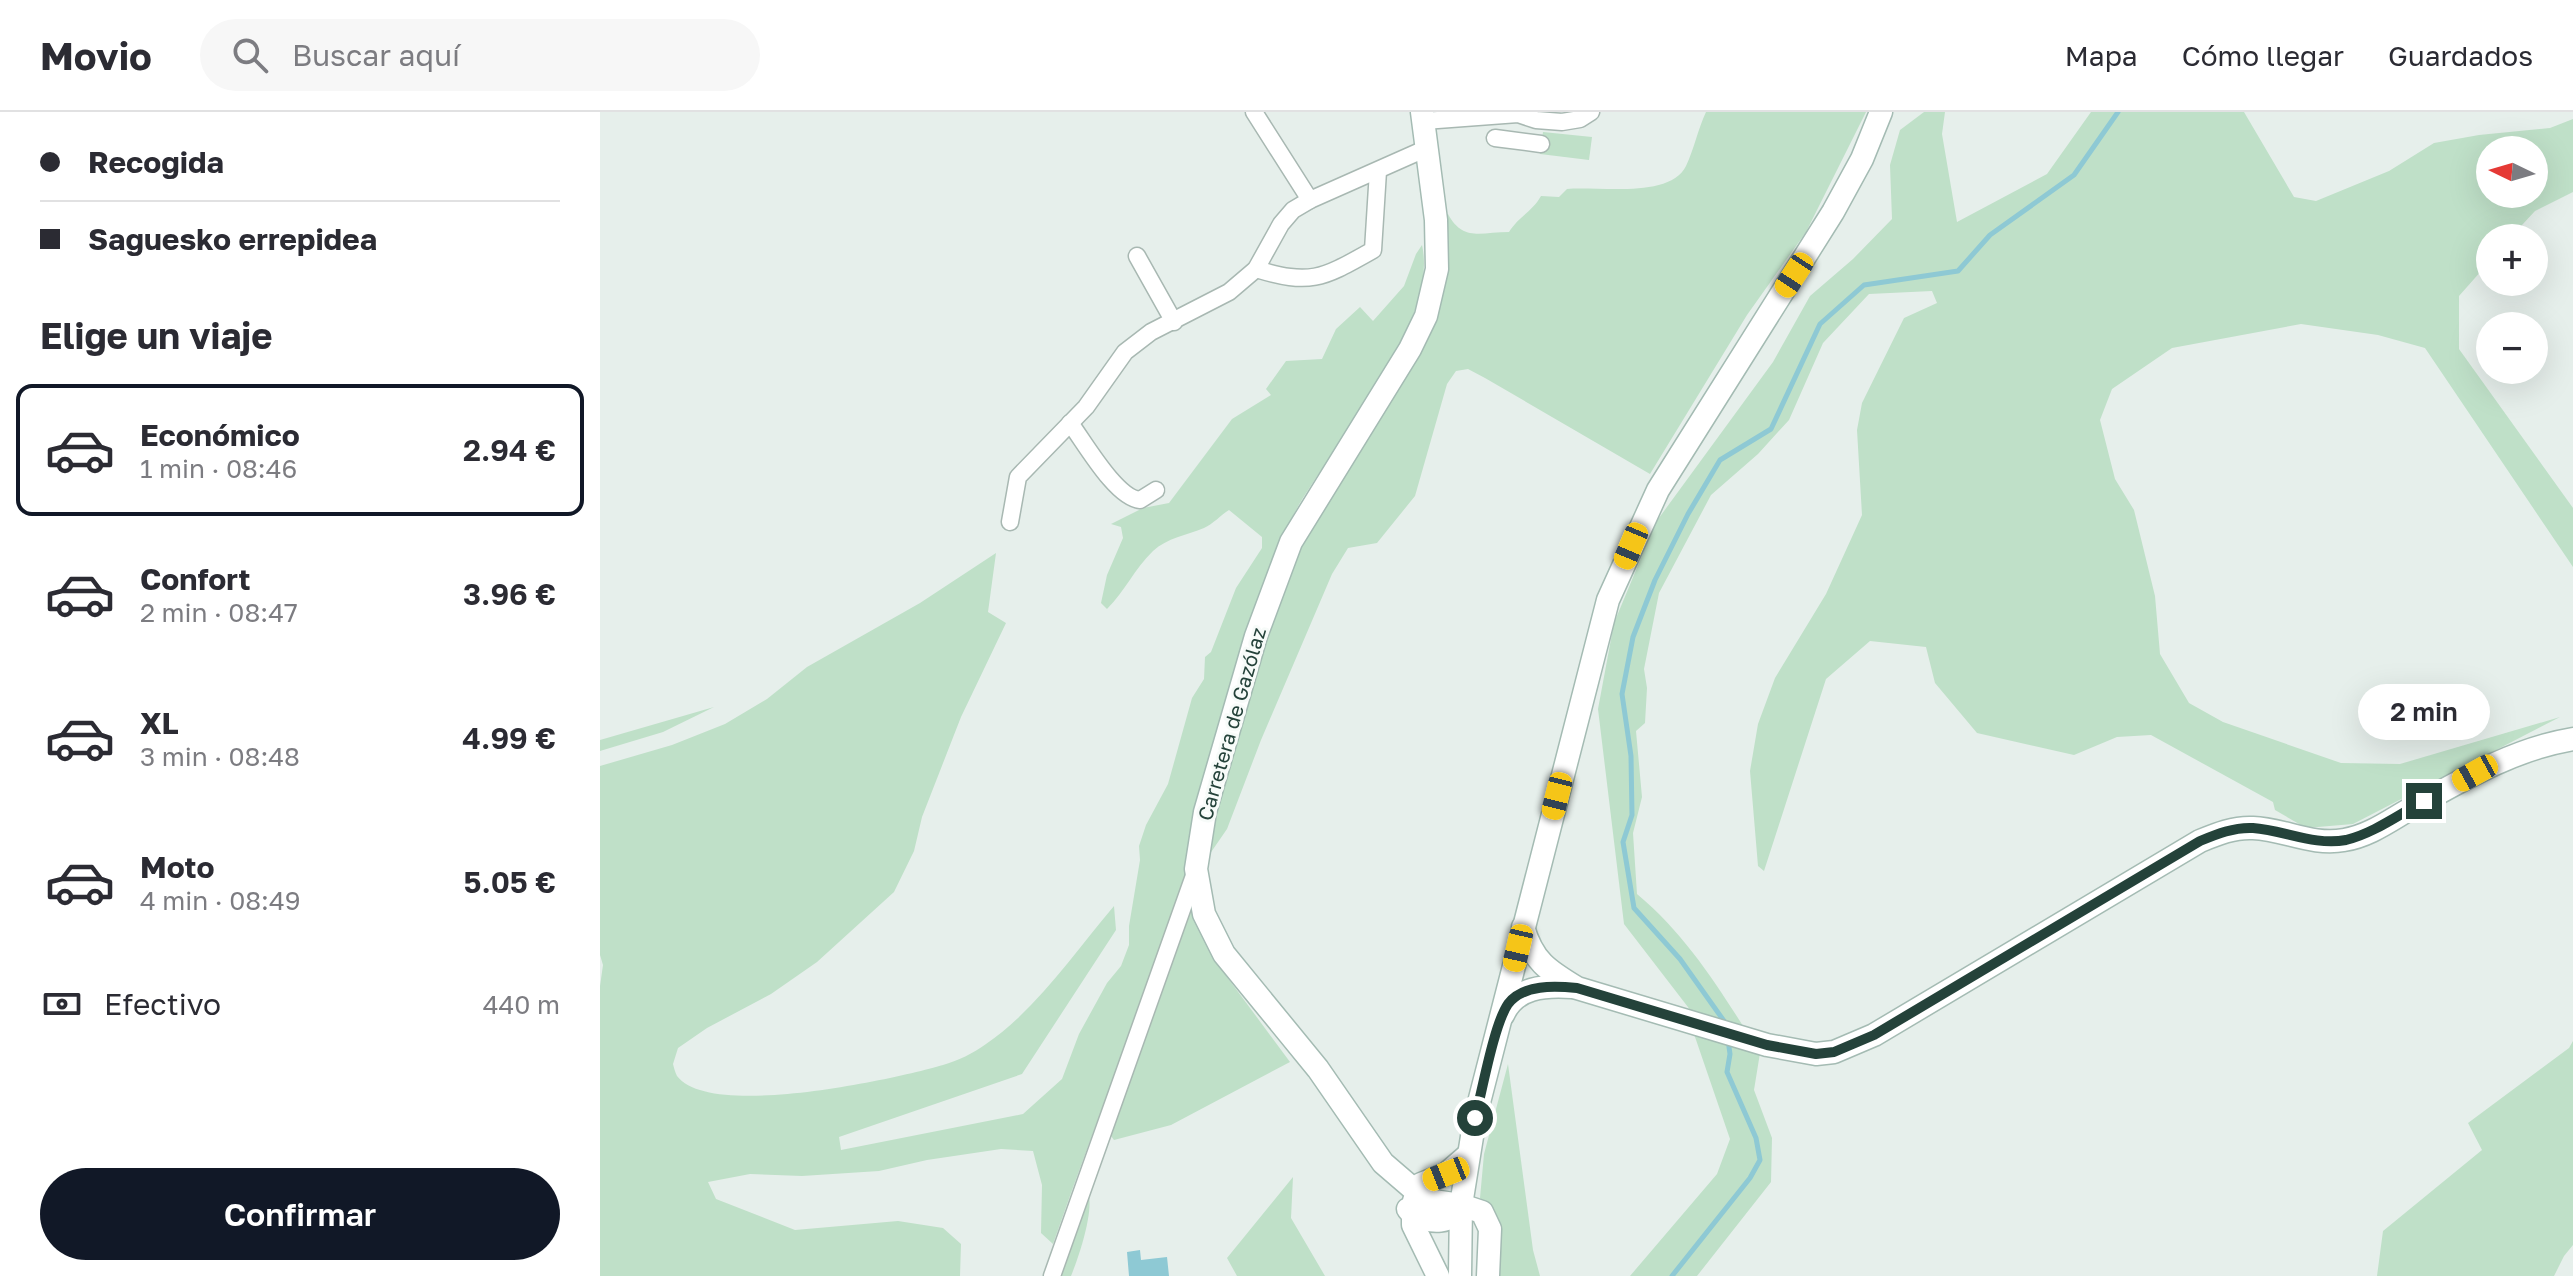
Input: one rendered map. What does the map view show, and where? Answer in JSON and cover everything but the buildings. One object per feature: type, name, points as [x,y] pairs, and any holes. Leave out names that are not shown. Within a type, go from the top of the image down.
[{"type":"street","points":[[1254,112],[1310,200]]},
{"type":"street","points":[[1423,117],[1519,113],[1536,120],[1562,122],[1580,119],[1591,112]]},
{"type":"street","points":[[1460,1276],[1461,1205],[1468,1155],[1523,927],[1608,600],[1671,467],[1833,212],[1862,159],[1881,112]]},
{"type":"street","points":[[1493,115],[1495,142],[1541,144]]},
{"type":"street","name":"Carretera de Gazólaz","points":[[1415,1204],[1318,1069],[1224,954],[1204,914],[1196,869],[1205,812],[1256,636],[1280,568],[1291,542],[1410,349],[1426,316],[1437,269],[1436,220],[1423,117]]},
{"type":"street","points":[[1010,522],[1018,477],[1086,407],[1137,340],[1229,292],[1256,269],[1281,224],[1293,210],[1425,149]]},
{"type":"street","points":[[1256,269],[1288,278],[1309,279],[1333,273],[1373,250],[1378,171]]},
{"type":"street","points":[[1137,256],[1174,322]]},
{"type":"street","points":[[1070,423],[1129,498],[1140,500],[1156,490]]},
{"type":"street","points":[[1513,969],[1523,967],[1742,1038],[1816,1054],[1834,1052],[1874,1035],[2200,841],[2221,832],[2253,828],[2309,840],[2344,840],[2373,831],[2475,773],[2510,757],[2545,744],[2573,739]]},
{"type":"street","points":[[1052,1276],[1196,869]]},
{"type":"street","points":[[1523,927],[1536,959],[1568,982]]},
{"type":"street","points":[[1499,1025],[1508,1003],[1537,987],[1568,982]]},
{"type":"street","points":[[1095,1150],[1106,1165]]},
{"type":"street","points":[[1438,1276],[1413,1225],[1415,1204],[1421,1184],[1446,1174],[1468,1155]]},
{"type":"street","points":[[1415,1204],[1436,1222],[1457,1214],[1461,1205]]},
{"type":"street","points":[[1461,1205],[1482,1212],[1487,1219],[1491,1246],[1488,1276]]},
{"type":"green space","points":[[1706,112],[1866,112],[1806,232],[1747,315],[1650,474],[1485,378],[1468,369],[1456,371],[1447,384],[1415,496],[1377,543],[1348,548],[1332,574],[1261,740],[1227,829],[1207,858],[1211,827],[1286,569],[1413,358],[1442,216],[1448,214],[1460,229],[1474,234],[1509,232],[1541,196],[1559,197],[1567,189],[1632,189],[1665,183],[1678,176],[1686,166]]},
{"type":"green space","points":[[1924,112],[1945,112],[1942,134],[1957,222],[2047,174],[2091,112],[2244,112],[2294,197],[2316,201],[2389,171],[2434,143],[2479,135],[2550,128],[2573,119],[2573,192],[2548,204],[2548,136],[2476,136],[2476,208],[2541,208],[2523,224],[2476,224],[2476,277],[2459,296],[2459,349],[2476,373],[2476,384],[2484,384],[2573,508],[2573,567],[2425,348],[2378,335],[2301,324],[2172,348],[2112,389],[2100,420],[2115,479],[2134,510],[2155,596],[2160,654],[2189,703],[2223,722],[2341,763],[2400,764],[2560,717],[2353,824],[2306,828],[2275,810],[2273,802],[2151,735],[2117,737],[2074,755],[1977,733],[1935,683],[1926,647],[1870,641],[1826,679],[1764,871],[1758,866],[1750,771],[1758,724],[1775,678],[1826,594],[1862,515],[1857,430],[1862,403],[1904,318],[1937,303],[1932,291],[1869,294],[1823,343],[1789,420],[1758,454],[1711,495],[1659,593],[1644,669],[1647,688],[1645,723],[1636,731],[1642,797],[1633,833],[1637,894],[1690,949],[1760,1053],[1754,1090],[1772,1138],[1771,1182],[1697,1276],[1630,1276],[1717,1174],[1730,1139],[1694,1034],[1691,1011],[1624,924],[1598,709],[1614,623],[1656,522],[1773,362],[1810,296],[1853,259],[1892,219],[1890,165],[1900,130]]},
{"type":"green space","points":[[1543,132],[1592,137],[1589,160],[1540,154]]},
{"type":"green space","points":[[1422,245],[1423,276],[1415,310],[1399,346],[1379,383],[1295,512],[1258,597],[1231,689],[1183,889],[1053,1244],[1041,1233],[1042,1185],[1033,1151],[1001,1149],[879,1171],[802,1176],[750,1174],[708,1182],[716,1199],[795,1230],[898,1221],[943,1228],[961,1244],[960,1276],[600,1276],[600,986],[603,965],[600,955],[600,766],[672,745],[725,724],[767,699],[807,667],[920,603],[996,553],[988,612],[1006,623],[961,717],[922,817],[914,851],[894,892],[817,962],[771,994],[707,1028],[678,1048],[673,1064],[677,1076],[696,1089],[726,1095],[763,1096],[886,1079],[948,1063],[981,1047],[1022,1014],[1114,906],[1116,930],[1022,1074],[839,1137],[841,1150],[1023,1114],[1062,1079],[1079,1034],[1107,983],[1121,966],[1129,945],[1129,926],[1140,860],[1139,846],[1146,825],[1168,784],[1192,698],[1204,679],[1205,657],[1211,652],[1236,588],[1262,548],[1262,537],[1229,510],[1207,526],[1171,540],[1153,551],[1107,609],[1101,603],[1107,575],[1123,538],[1121,527],[1111,524],[1143,508],[1169,503],[1232,419],[1271,395],[1266,389],[1286,361],[1322,359],[1336,329],[1360,307],[1373,321],[1404,286]]},
{"type":"green space","points":[[714,707],[663,732],[600,751],[600,740]]},
{"type":"green space","points":[[1190,904],[1213,958],[1290,1062],[1171,1125],[1114,1140],[1108,1132]]},
{"type":"green space","points":[[2573,1041],[2573,1245],[2554,1276],[2377,1276],[2383,1231],[2482,1150],[2468,1123],[2569,1048]]},
{"type":"green space","points":[[1508,1064],[1533,1250],[1540,1276],[1498,1276],[1498,1219],[1480,1198],[1484,1154]]},
{"type":"green space","points":[[1293,1177],[1291,1218],[1325,1276],[1237,1276],[1227,1258]]},
{"type":"green space","points":[[1087,1189],[1088,1219],[1078,1256],[1071,1276],[1058,1276]]},
{"type":"water","points":[[1140,1250],[1141,1260],[1167,1257],[1169,1276],[1129,1276],[1127,1252]]},
{"type":"waterway","points":[[1725,1026],[1680,959],[1634,908],[1623,842],[1632,815],[1631,756],[1622,694],[1633,637],[1655,580],[1688,514],[1720,460],[1771,429],[1820,324],[1864,285],[1958,271],[1990,235],[2074,175],[2118,112]]},
{"type":"waterway","points":[[1672,1276],[1750,1178],[1760,1160],[1756,1138],[1727,1072],[1730,1054],[1728,1040]]},
{"type":"route","points":[[1475,1118],[1499,1025],[1508,1003],[1537,987],[1577,988],[1767,1045],[1816,1054],[1834,1052],[1874,1035],[2027,942],[2200,841],[2221,832],[2253,828],[2309,840],[2344,840],[2373,831],[2424,801]]}]
